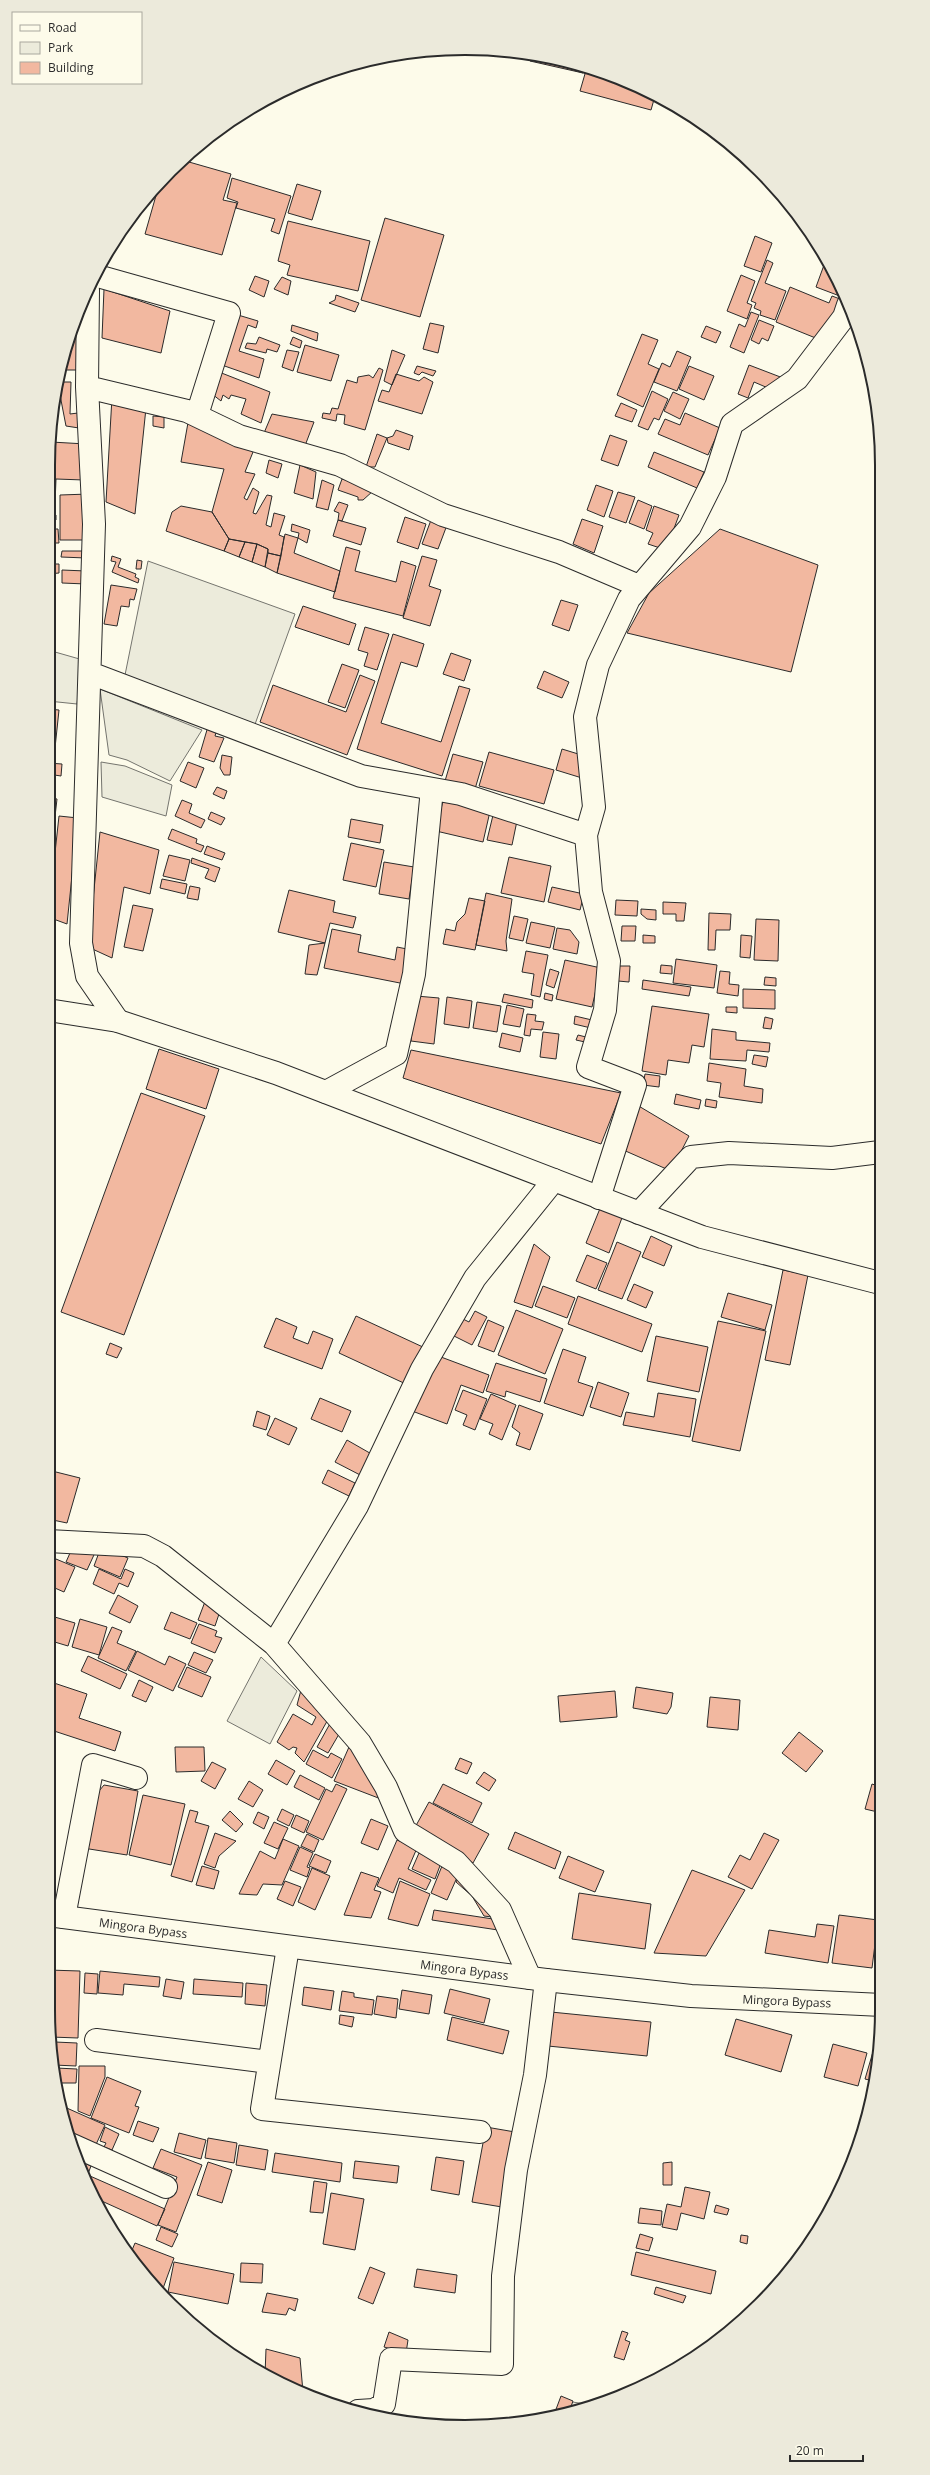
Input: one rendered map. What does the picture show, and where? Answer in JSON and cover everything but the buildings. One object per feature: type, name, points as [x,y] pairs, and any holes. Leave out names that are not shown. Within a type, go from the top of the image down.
[{"type":"main road","points":[[101,277],[229,313],[197,416]]},
{"type":"main road","points":[[88,304],[87,387],[94,524],[81,943],[87,976],[118,1021]]},
{"type":"main road","points":[[599,1198],[635,1085],[588,1067],[605,1010],[609,960],[591,892],[586,835],[594,807],[585,717],[598,665],[629,599],[690,526],[715,477],[732,424],[797,379],[844,317],[846,312]]},
{"type":"main road","points":[[87,387],[187,411],[239,436],[340,465],[443,515],[559,552],[639,586]]},
{"type":"main road","points":[[90,673],[361,776],[461,794],[586,835]]},
{"type":"main road","points":[[326,1092],[396,1054],[414,974],[432,789]]},
{"type":"main road","points":[[55,1011],[118,1021],[276,1073],[702,1237],[875,1282]]},
{"type":"main road","points":[[639,1213],[692,1157],[729,1152],[832,1158],[875,1153]]},
{"type":"main road","points":[[274,1644],[357,1506],[422,1369],[475,1278],[554,1180]]},
{"type":"main road","points":[[55,1541],[144,1546],[162,1556],[274,1644],[360,1743],[386,1787],[405,1831],[456,1862],[500,1910],[538,1979],[535,2075],[516,2170],[502,2276],[502,2364],[391,2359],[384,2404],[375,2410]]},
{"type":"main road","points":[[55,1904],[93,1765],[136,1778]]},
{"type":"main road","name":"Mingora Bypass","points":[[55,1915],[538,1979],[691,1996],[875,2005]]},
{"type":"main road","points":[[288,1947],[262,2109],[480,2132]]},
{"type":"main road","points":[[96,2040],[269,2062]]},
{"type":"main road","points":[[79,2148],[166,2187]]},
{"type":"green space","points":[[148,561],[295,614],[254,727],[125,675]]},
{"type":"green space","points":[[55,652],[83,660],[77,704],[55,702]]},
{"type":"green space","points":[[100,689],[202,730],[170,781],[127,760],[109,755]]},
{"type":"green space","points":[[101,762],[125,766],[172,785],[166,816],[102,797]]},
{"type":"green space","points":[[261,1657],[297,1691],[270,1744],[227,1721]]},
{"type":"shaded area","points":[[566,2401],[580,2403],[571,2406],[564,2408]]}]
